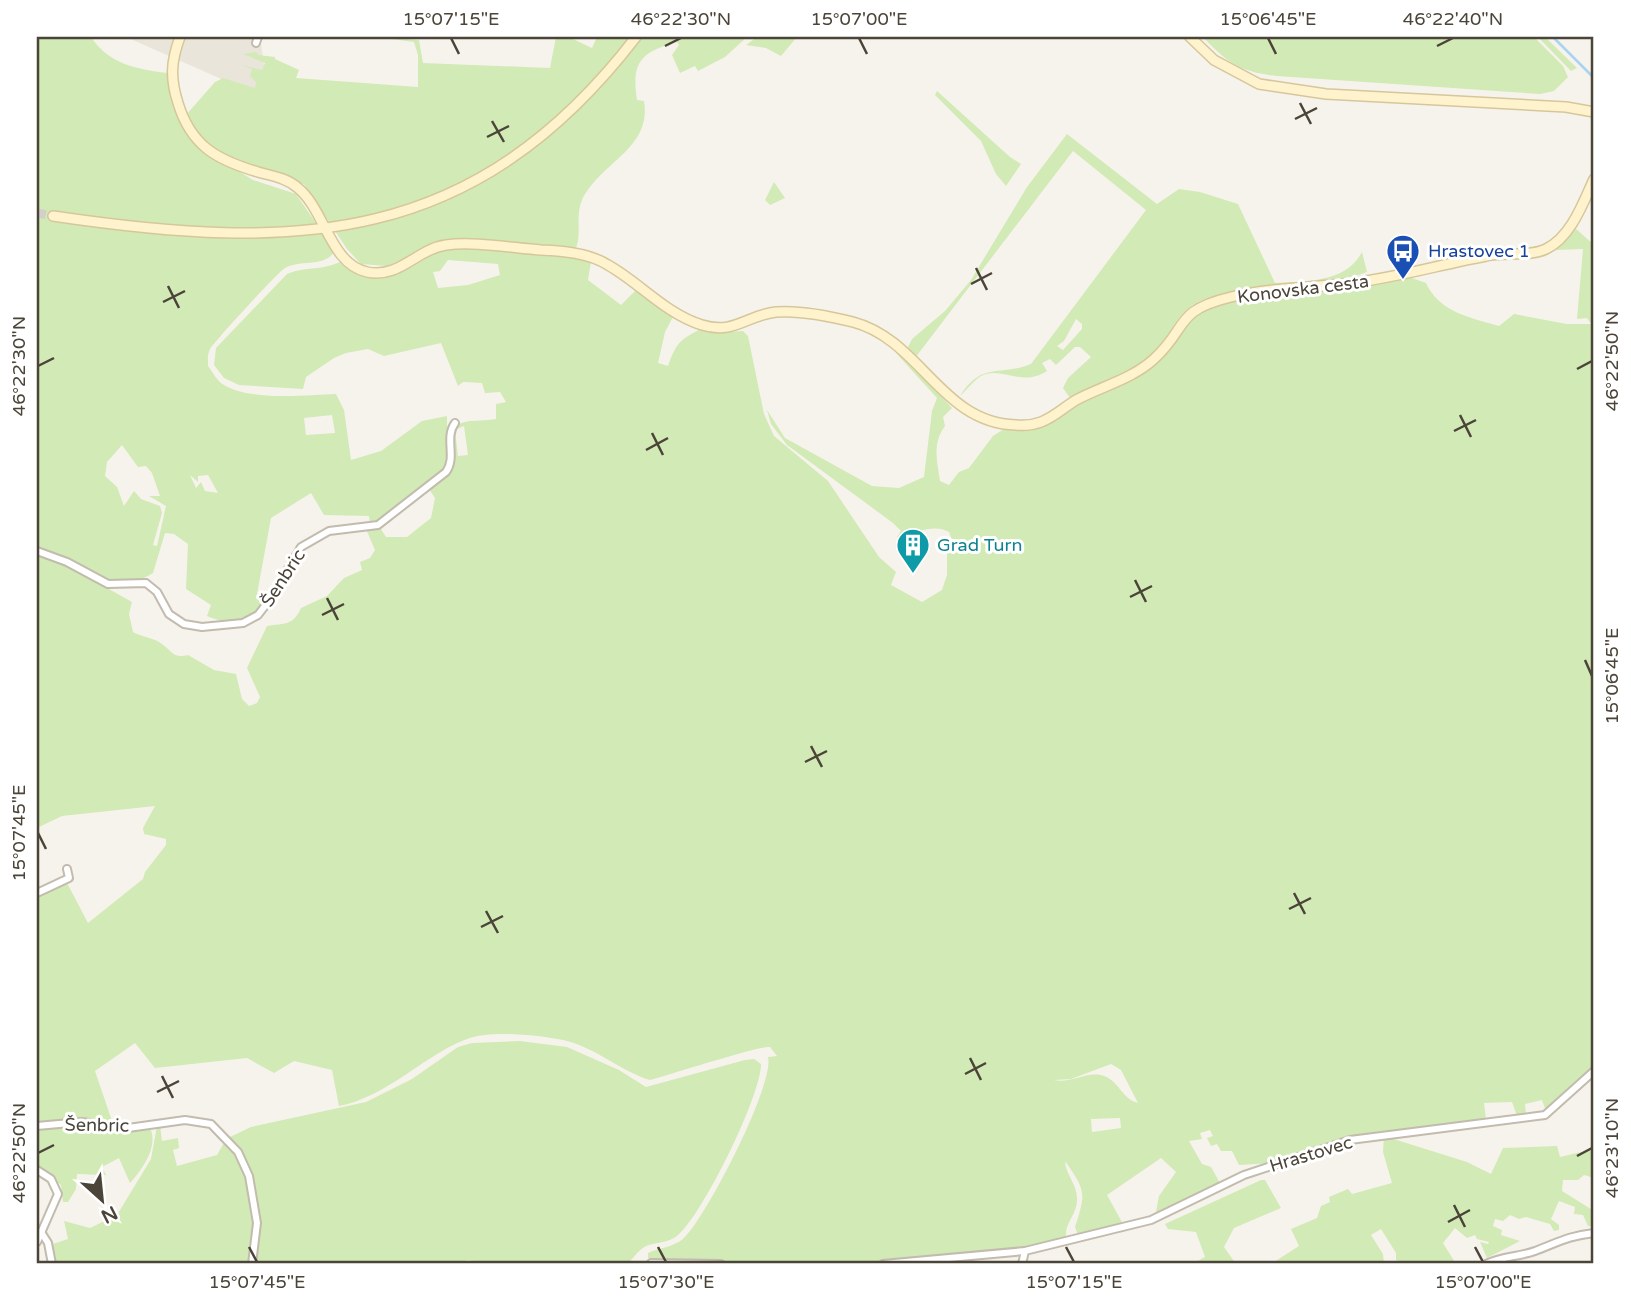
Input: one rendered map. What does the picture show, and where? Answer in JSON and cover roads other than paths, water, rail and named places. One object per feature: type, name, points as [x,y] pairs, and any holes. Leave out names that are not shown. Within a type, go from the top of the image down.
[{"type":"street","name":"Konovska cesta","points":[[180,37],[172,58],[172,80],[182,115],[197,142],[235,164],[284,179],[300,189],[327,227],[345,261],[365,272],[390,273],[445,245],[547,250],[595,258],[678,316],[705,326],[727,329],[778,312],[849,321],[869,327],[892,341],[960,407],[974,416],[1002,425],[1023,426],[1039,423],[1074,401],[1144,367],[1159,355],[1185,317],[1198,307],[1234,296],[1411,274],[1482,257],[1546,249],[1560,240],[1570,228],[1594,180]]},
{"type":"street","points":[[53,216],[134,228],[217,235],[367,223],[417,208],[471,184],[512,160],[581,101],[636,37]]},
{"type":"street","points":[[1190,37],[1214,60],[1259,84],[1326,94],[1566,107],[1594,112]]},
{"type":"street","name":"Šenbric","points":[[37,551],[67,562],[107,584],[146,583],[157,592],[169,614],[184,624],[202,628],[243,623],[258,615],[302,547],[309,541],[328,531],[378,525],[446,472],[451,460],[450,434],[455,423]]},
{"type":"street","points":[[37,893],[69,878],[67,869]]},
{"type":"street","name":"Hrastovec","points":[[883,1264],[1025,1251],[1151,1220],[1244,1175],[1350,1140],[1545,1115],[1594,1071]]},
{"type":"street","name":"Šenbric","points":[[37,1126],[81,1122],[128,1128],[185,1120],[211,1124],[238,1152],[249,1176],[257,1223],[252,1264]]},
{"type":"street","points":[[37,1170],[51,1179],[58,1194],[37,1242]]},
{"type":"street","points":[[41,1233],[48,1243],[52,1264]]},
{"type":"street","points":[[1486,1264],[1504,1256],[1532,1252],[1566,1236],[1594,1233]]},
{"type":"street","points":[[1022,1264],[1025,1251]]},
{"type":"street","points":[[651,1263],[721,1264]]},
{"type":"waterway","points":[[1553,37],[1594,78]]},
{"type":"tunnel","points":[[37,213],[53,216]]},
{"type":"place","name":"Hrastovec 1","points":[[1403,281]]},
{"type":"place","name":"Grad Turn","points":[[913,575]]}]
